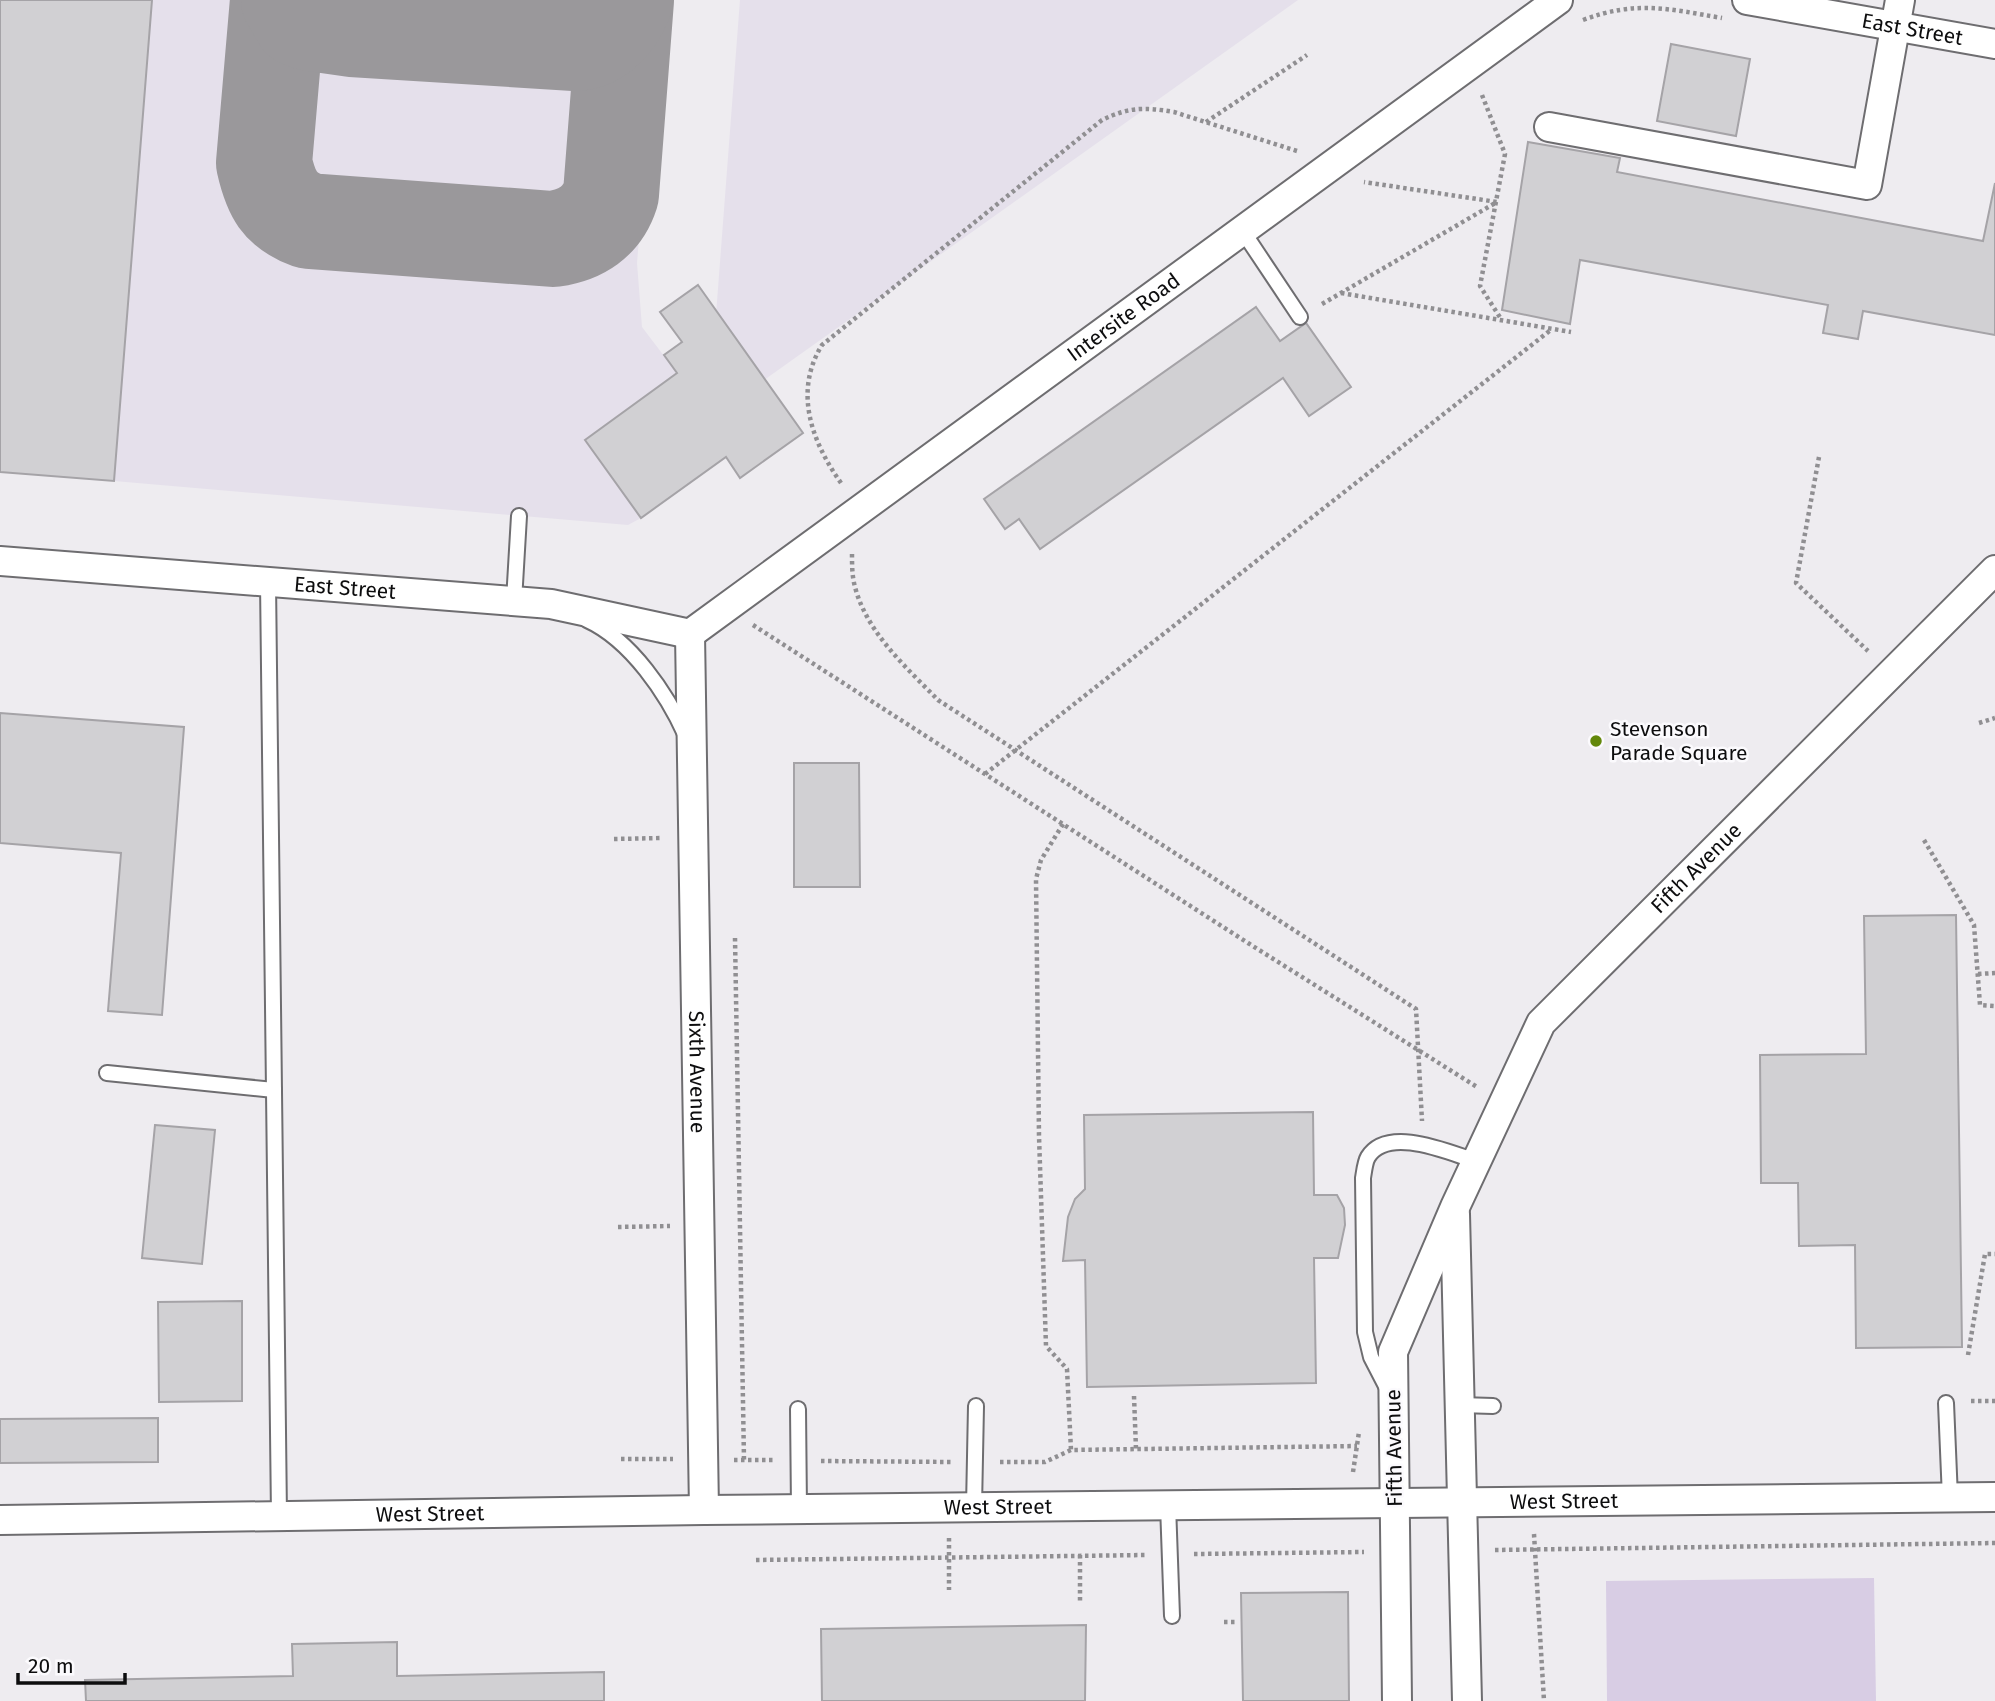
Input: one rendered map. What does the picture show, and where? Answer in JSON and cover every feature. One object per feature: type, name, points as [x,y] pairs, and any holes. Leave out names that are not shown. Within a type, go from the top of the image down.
[{"type":"street","name":"Intersite Road","points":[[690,634],[1558,0]]},
{"type":"street","points":[[1549,127],[1867,185],[1900,0]]},
{"type":"street","name":"East Street","points":[[1738,10],[1995,44]]},
{"type":"street","name":"East Street","points":[[0,561],[551,604],[690,634]]},
{"type":"street","name":"Fifth Avenue","points":[[1397,1701],[1393,1352],[1455,1207],[1541,1023],[1995,570]]},
{"type":"street","name":"Sixth Avenue","points":[[690,634],[704,1510]]},
{"type":"street","name":"Fifth Avenue","points":[[1455,1207],[1467,1701]]},
{"type":"street","name":"West Street","points":[[0,1520],[1995,1497]]},
{"type":"lane","points":[[1242,230],[1300,317]]},
{"type":"lane","points":[[514,601],[519,516]]},
{"type":"lane","points":[[268,582],[279,1516]]},
{"type":"lane","points":[[551,604],[592,622],[619,642],[645,668],[665,695],[692,749]]},
{"type":"lane","points":[[107,1073],[274,1090]]},
{"type":"lane","points":[[1394,1403],[1371,1357],[1365,1332],[1363,1178],[1368,1157],[1381,1146],[1396,1142],[1414,1142],[1476,1161]]},
{"type":"lane","points":[[1946,1403],[1950,1498]]},
{"type":"lane","points":[[1460,1405],[1493,1406]]},
{"type":"lane","points":[[961,1507],[976,1406]]},
{"type":"lane","points":[[798,1409],[799,1509]]},
{"type":"lane","points":[[1168,1505],[1172,1616]]},
{"type":"path","points":[[1580,21],[1604,12],[1638,6],[1738,10]]},
{"type":"path","points":[[1206,122],[1307,55]]},
{"type":"path","points":[[1470,65],[1505,154],[1480,286],[1501,319]]},
{"type":"path","points":[[1423,1145],[1416,1009],[938,700],[892,654],[861,606],[854,584],[849,518],[811,429],[808,405],[810,372],[822,345],[1102,120],[1121,111],[1135,108],[1174,112],[1326,169],[1497,202]]},
{"type":"path","points":[[1300,317],[1497,202]]},
{"type":"path","points":[[1340,293],[1571,332]]},
{"type":"path","points":[[985,774],[1552,328]]},
{"type":"path","points":[[1819,457],[1796,583],[1891,674]]},
{"type":"path","points":[[725,608],[1503,1104]]},
{"type":"path","points":[[1979,723],[1995,718]]},
{"type":"path","points":[[1063,824],[1041,860],[1036,879],[1038,1123],[1046,1346],[1067,1369],[1071,1451]]},
{"type":"path","points":[[614,839],[693,838]]},
{"type":"path","points":[[1924,840],[1974,925],[1980,1005],[1995,1006]]},
{"type":"path","points":[[735,938],[744,1460]]},
{"type":"path","points":[[1978,974],[1995,973]]},
{"type":"path","points":[[1968,1355],[1985,1254],[1995,1254]]},
{"type":"path","points":[[1134,1396],[1136,1449]]},
{"type":"path","points":[[1970,1402],[1995,1401]]},
{"type":"path","points":[[1532,1502],[1544,1701]]},
{"type":"path","points":[[949,1590],[961,1507]]},
{"type":"path","points":[[1080,1555],[1080,1602]]},
{"type":"path","points":[[1224,1622],[1236,1622]]},
{"type":"shaded area","points":[[152,0],[659,0],[637,263],[642,327],[677,373],[585,440],[641,518],[628,525],[114,481]]},
{"type":"shaded area","points":[[740,0],[1298,0],[708,420]]},
{"type":"shaded area","points":[[1874,1578],[1876,1701],[1607,1701],[1606,1581]]},
{"type":"building","points":[[0,0],[152,0],[114,481],[0,472]]},
{"type":"building","points":[[1671,44],[1750,59],[1736,136],[1657,121]]},
{"type":"building","points":[[1528,142],[1620,158],[1617,172],[1983,241],[1995,183],[1995,335],[1863,311],[1858,339],[1823,333],[1828,305],[1580,260],[1570,324],[1502,310]]},
{"type":"building","points":[[698,285],[803,433],[740,478],[726,457],[641,518],[585,440],[677,373],[664,355],[682,342],[660,312]]},
{"type":"building","points":[[1256,307],[1280,341],[1306,323],[1351,387],[1309,416],[1283,378],[1040,549],[1019,519],[1005,529],[984,499]]},
{"type":"building","points":[[0,713],[184,727],[162,1015],[108,1011],[121,853],[0,843]]},
{"type":"building","points":[[794,763],[859,763],[860,887],[794,887]]},
{"type":"building","points":[[1956,915],[1962,1347],[1856,1348],[1855,1245],[1799,1246],[1798,1183],[1761,1183],[1760,1055],[1866,1054],[1864,916]]},
{"type":"building","points":[[1313,1112],[1314,1195],[1337,1195],[1344,1208],[1345,1225],[1338,1258],[1314,1258],[1316,1383],[1087,1387],[1085,1260],[1063,1261],[1068,1217],[1075,1199],[1085,1189],[1084,1115]]},
{"type":"building","points":[[155,1125],[215,1130],[202,1264],[142,1258]]},
{"type":"building","points":[[242,1301],[242,1401],[159,1402],[158,1302]]},
{"type":"building","points":[[158,1418],[158,1462],[0,1463],[0,1419]]},
{"type":"building","points":[[1348,1592],[1349,1701],[1243,1701],[1241,1593]]},
{"type":"building","points":[[1086,1625],[1085,1701],[822,1701],[821,1629]]},
{"type":"building","points":[[397,1642],[397,1676],[604,1672],[604,1701],[86,1701],[85,1680],[293,1676],[292,1644]]},
{"type":"taxiway","points":[[278,0],[264,163],[273,192],[283,206],[309,221],[553,239],[589,226],[602,212],[611,194],[626,0]]},
{"type":"taxiway","points":[[289,0],[300,19],[310,23],[352,29],[575,43],[592,39],[606,29],[625,0]]},
{"type":"place","name":"Stevenson Parade Square","points":[[1596,741]]}]
